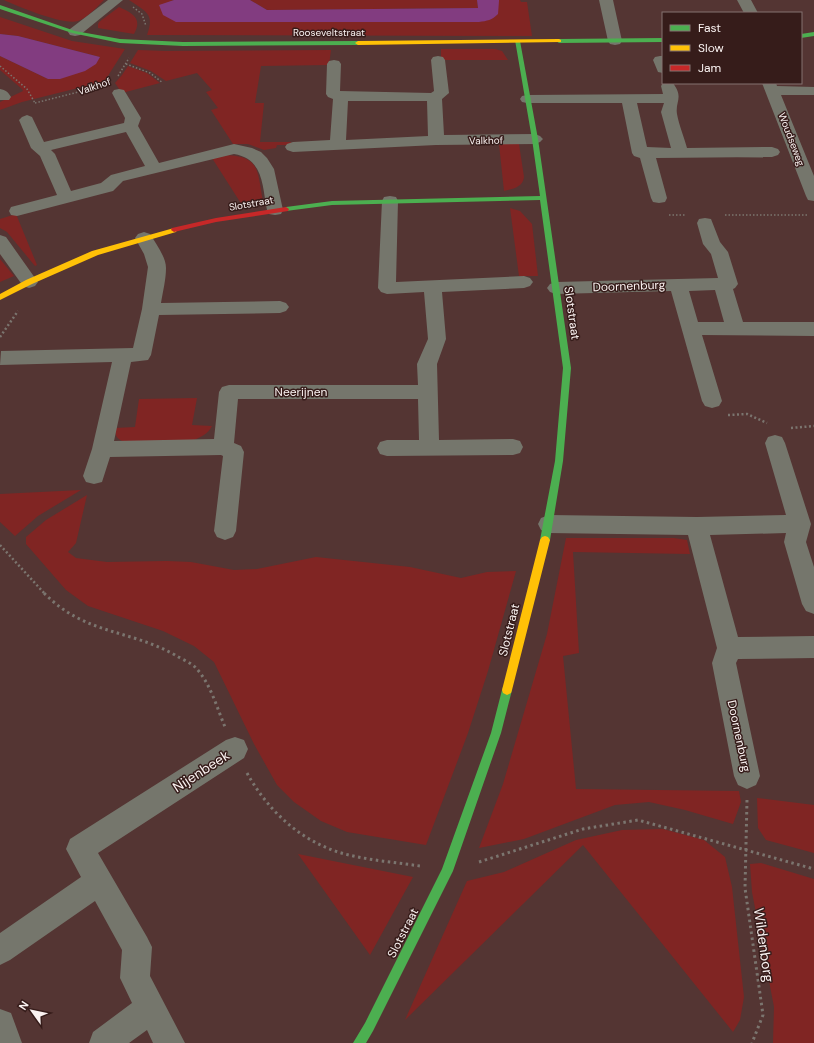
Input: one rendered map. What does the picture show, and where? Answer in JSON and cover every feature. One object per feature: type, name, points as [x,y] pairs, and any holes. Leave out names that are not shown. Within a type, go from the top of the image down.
[{"type":"street","points":[[606,0],[615,41]]},
{"type":"street","points":[[744,0],[750,12]]},
{"type":"street","points":[[75,32],[122,2]]},
{"type":"street","name":"Rooseveltstraat","points":[[0,7],[38,21],[75,32],[101,38],[138,42],[183,44],[662,40]]},
{"type":"street","points":[[802,36],[814,34]]},
{"type":"street","name":"Slotstraat","points":[[359,1043],[369,1027],[447,871],[496,733],[549,524],[559,461],[568,368],[535,139],[517,41]]},
{"type":"street","points":[[334,64],[332,94],[341,96],[434,97],[442,93],[438,60]]},
{"type":"street","points":[[667,84],[672,98],[669,112],[680,152]]},
{"type":"street","name":"Valkhof","points":[[117,86],[133,118],[130,126],[154,168]]},
{"type":"street","points":[[771,87],[814,91]]},
{"type":"street","name":"Woudseweg","points":[[771,87],[814,196]]},
{"type":"street","points":[[338,144],[341,96]]},
{"type":"street","points":[[434,97],[436,140]]},
{"type":"street","points":[[629,98],[640,153],[772,152]]},
{"type":"street","points":[[527,99],[672,98]]},
{"type":"street","points":[[27,120],[39,148],[47,154],[66,198]]},
{"type":"street","points":[[39,148],[130,126]]},
{"type":"street","name":"Valkhof","points":[[293,147],[436,140],[535,139]]},
{"type":"street","points":[[17,211],[106,186],[117,178],[154,168],[223,151],[245,150],[253,153],[264,164],[275,210]]},
{"type":"street","points":[[646,152],[659,198]]},
{"type":"street","name":"Slotstraat","points":[[0,296],[95,253],[144,238],[216,220],[275,210],[332,203],[543,198]]},
{"type":"street","points":[[390,201],[387,288],[524,282]]},
{"type":"street","points":[[712,219],[712,244],[719,252],[729,284],[722,284],[735,328]]},
{"type":"street","points":[[1,358],[141,356],[151,310],[157,267],[153,254],[144,238]]},
{"type":"street","points":[[0,241],[29,282]]},
{"type":"street","name":"Doornenburg","points":[[678,284],[712,401]]},
{"type":"street","name":"Doornenburg","points":[[556,288],[722,284]]},
{"type":"street","points":[[429,447],[427,364],[437,339],[433,286]]},
{"type":"street","points":[[151,310],[280,307]]},
{"type":"street","points":[[692,328],[814,329]]},
{"type":"street","points":[[94,476],[102,449],[123,357]]},
{"type":"street","name":"Neerijnen","points":[[223,447],[229,392],[428,392]]},
{"type":"street","points":[[777,432],[800,524],[795,542],[814,604]]},
{"type":"street","points":[[102,449],[223,447],[234,452],[225,531]]},
{"type":"street","points":[[387,448],[513,447]]},
{"type":"street","points":[[549,524],[697,526],[800,524]]},
{"type":"street","name":"Doornenburg","points":[[697,526],[729,648],[724,663],[748,776]]},
{"type":"street","points":[[729,648],[814,647]]},
{"type":"street","name":"Nijenbeek","points":[[170,1043],[150,1009],[135,978],[137,947],[80,849],[235,749]]},
{"type":"street","points":[[0,950],[98,882]]},
{"type":"street","points":[[104,1043],[150,1009]]},
{"type":"street","points":[[0,1024],[7,1043]]},
{"type":"path","name":"Valkhof","points":[[117,86],[126,64],[146,28],[146,19],[139,10],[122,2]]},
{"type":"path","points":[[126,64],[145,70],[163,82]]},
{"type":"path","name":"Valkhof","points":[[35,103],[105,85]]},
{"type":"path","points":[[659,198],[664,214],[687,215]]},
{"type":"path","points":[[712,219],[814,216]]},
{"type":"path","points":[[712,401],[728,415],[747,414],[777,432],[814,426]]},
{"type":"path","points":[[0,545],[39,588],[74,618],[101,628],[155,644],[173,653],[194,667],[204,679],[235,749]]},
{"type":"path","name":"Nijenbeek","points":[[235,749],[251,782],[272,810],[293,829],[339,852],[447,871]]},
{"type":"path","name":"Doornenburg","points":[[745,849],[748,776]]},
{"type":"path","points":[[447,871],[583,830],[638,820],[814,869]]},
{"type":"path","name":"Wildenborg","points":[[745,849],[745,888],[763,1015],[752,1043]]},
{"type":"shaded area","points":[[4,0],[104,0],[85,17],[78,21],[72,22],[41,15]]},
{"type":"shaded area","points":[[129,0],[174,0],[159,6],[479,22],[499,0],[520,0],[521,2],[527,2],[532,36],[147,35],[150,22],[149,17],[144,11]]},
{"type":"shaded area","points":[[174,0],[250,0],[267,10],[478,8],[477,0],[499,1],[498,14],[494,18],[479,22],[176,22],[163,15],[159,5]]},
{"type":"shaded area","points":[[250,0],[477,0],[478,8],[267,10]]},
{"type":"shaded area","points":[[119,7],[132,14],[137,20],[134,34],[98,28],[99,22]]},
{"type":"shaded area","points":[[0,17],[72,41],[125,49],[106,79],[102,82],[22,102],[0,110],[0,102],[23,91],[0,70],[0,56],[48,79],[60,79],[100,57],[18,36],[0,34]]},
{"type":"shaded area","points":[[0,34],[18,36],[100,57],[96,64],[85,71],[60,79],[48,79],[0,56]]},
{"type":"shaded area","points":[[441,49],[495,49],[502,51],[508,60],[441,60]]},
{"type":"shaded area","points":[[138,50],[331,50],[329,65],[261,66],[255,103],[264,103],[260,142],[291,142],[291,145],[277,145],[276,148],[264,150],[248,144],[233,144],[211,110],[218,108],[206,92],[212,90],[197,73],[166,81],[151,71],[130,63]]},
{"type":"shaded area","points":[[128,66],[147,73],[160,83],[122,93],[115,83]]},
{"type":"shaded area","points":[[499,144],[519,144],[524,177],[520,185],[504,191]]},
{"type":"shaded area","points":[[225,155],[245,158],[251,162],[258,174],[263,201],[242,205],[212,158]]},
{"type":"shaded area","points":[[510,208],[520,211],[532,224],[538,276],[519,276]]},
{"type":"shaded area","points":[[16,214],[37,265],[35,266],[7,232],[0,228],[0,219]]},
{"type":"shaded area","points":[[0,259],[14,276],[0,282]]},
{"type":"shaded area","points":[[197,398],[192,425],[212,426],[206,433],[195,440],[122,441],[116,436],[115,428],[135,427],[139,399]]},
{"type":"shaded area","points":[[81,490],[38,516],[15,536],[0,522],[0,494]]},
{"type":"shaded area","points":[[87,495],[76,543],[68,552],[76,558],[107,562],[191,562],[234,570],[257,569],[316,557],[410,567],[461,578],[487,572],[516,571],[488,671],[468,733],[426,845],[347,832],[321,821],[294,802],[277,785],[254,744],[214,662],[194,646],[163,631],[88,606],[66,590],[26,544],[26,537],[46,520]]},
{"type":"shaded area","points":[[566,538],[674,538],[687,540],[690,554],[573,552],[579,653],[563,656],[576,789],[739,791],[741,802],[733,824],[685,810],[649,802],[615,805],[524,839],[479,848],[503,784],[547,634]]},
{"type":"shaded area","points":[[757,798],[814,805],[814,853],[766,840],[758,828]]},
{"type":"shaded area","points":[[663,829],[704,840],[725,857],[732,887],[744,997],[740,1020],[733,1032],[583,845],[405,1020],[467,881],[504,872],[576,840],[622,830]]},
{"type":"shaded area","points":[[298,854],[413,877],[370,955]]},
{"type":"shaded area","points":[[761,863],[814,879],[814,1043],[773,1043],[774,1007],[752,892],[750,864]]},
{"type":"traffic: fast","points":[[0,7],[74,32],[120,41],[183,44],[358,43]]},
{"type":"traffic: fast","points":[[802,36],[814,34]]},
{"type":"traffic: fast","points":[[559,41],[662,40]]},
{"type":"traffic: fast","points":[[517,41],[535,139],[567,368],[559,461],[545,540]]},
{"type":"traffic: fast","points":[[286,209],[332,203],[543,198]]},
{"type":"traffic: fast","points":[[359,1043],[369,1027],[447,871],[496,733],[507,690]]},
{"type":"traffic: slow","points":[[358,43],[559,41]]},
{"type":"traffic: slow","points":[[0,297],[29,282],[95,253],[174,230]]},
{"type":"traffic: slow","points":[[507,690],[545,540]]},
{"type":"traffic: jam","points":[[174,230],[216,220],[286,209]]}]
